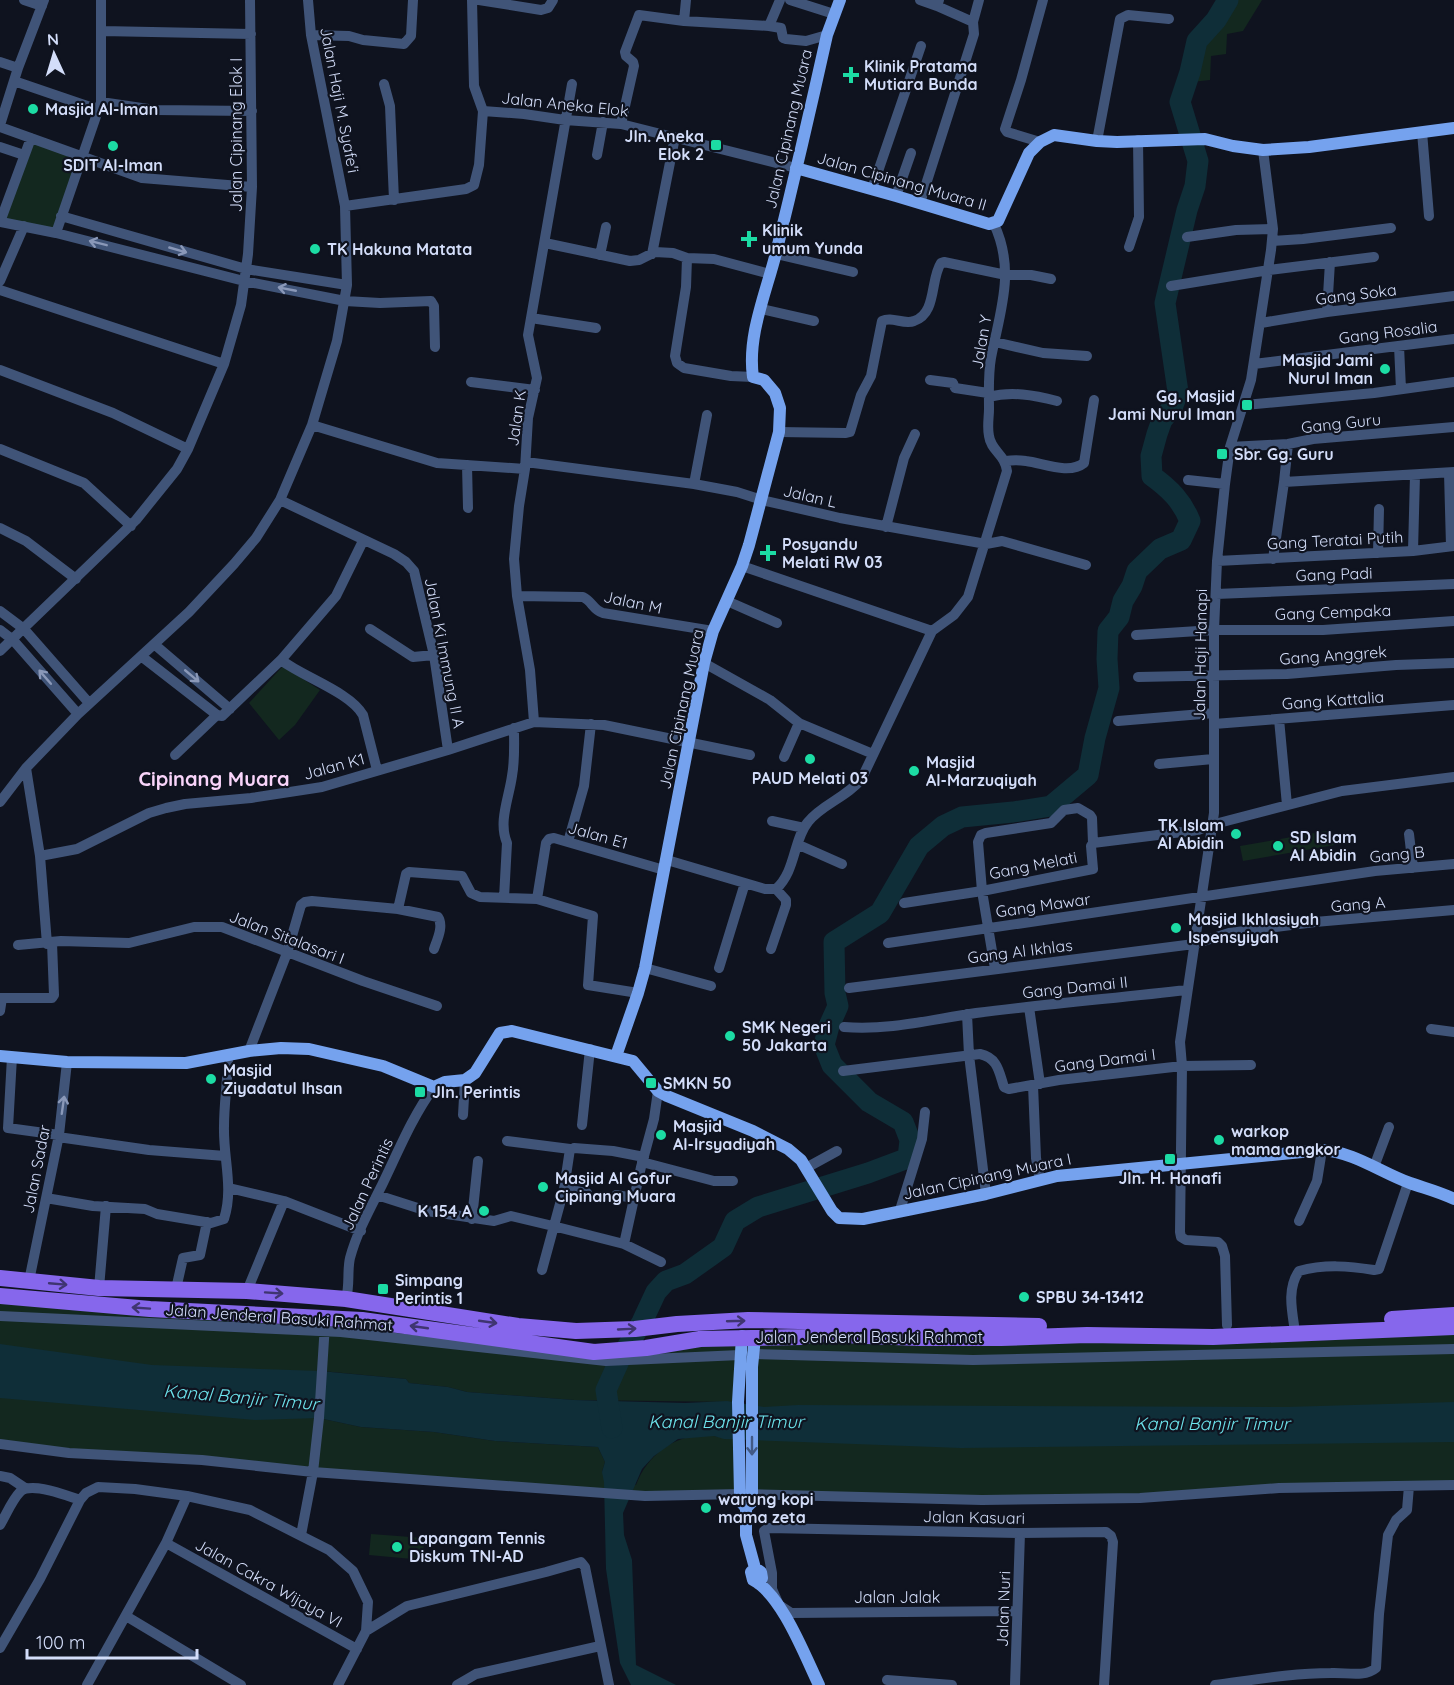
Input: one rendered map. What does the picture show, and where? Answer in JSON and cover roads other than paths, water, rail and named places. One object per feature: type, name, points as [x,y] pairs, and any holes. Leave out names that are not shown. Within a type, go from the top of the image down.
[{"type":"main road","name":"Jalan Jenderal Basuki Rahmat","points":[[0,1278],[99,1288],[247,1291],[346,1299],[518,1326],[576,1331],[748,1320],[976,1326],[1227,1325],[1454,1316]]},
{"type":"main road","name":"Jalan Jenderal Basuki Rahmat","points":[[0,1296],[325,1324],[384,1322],[594,1352],[646,1348],[681,1341],[748,1336],[801,1337],[816,1334],[919,1338],[1087,1335],[1213,1336],[1454,1327]]},
{"type":"street","points":[[24,0],[43,3],[18,68],[0,126],[142,177],[252,187]]},
{"type":"street","points":[[56,232],[100,106],[101,0]]},
{"type":"street","name":"Jalan Cipinang Elok I","points":[[0,651],[130,526],[177,469],[188,449],[224,364],[240,305],[245,275],[252,187],[250,0]]},
{"type":"street","name":"Jalan Haji M. Syafe'i","points":[[308,0],[311,35],[345,206]]},
{"type":"street","points":[[311,35],[349,36],[363,40],[404,44],[411,36],[413,0]]},
{"type":"street","points":[[472,0],[474,86],[483,111]]},
{"type":"street","points":[[480,0],[541,10],[548,8],[553,0]]},
{"type":"street","points":[[684,21],[686,0]]},
{"type":"street","points":[[769,26],[780,0]]},
{"type":"street","points":[[790,0],[834,14]]},
{"type":"street","name":"Jalan Cipinang Muara","points":[[616,1056],[639,993],[645,968],[704,663],[713,631],[742,566],[779,432],[780,408],[775,393],[764,380],[753,377],[752,354],[827,34],[840,0]]},
{"type":"street","points":[[920,0],[938,3],[973,22]]},
{"type":"street","points":[[920,203],[974,34],[973,22],[979,0]]},
{"type":"street","points":[[1043,0],[1025,68],[1005,129],[1007,132],[1040,142],[1054,135],[1096,141],[1205,139],[1263,150],[1308,147],[1454,128]]},
{"type":"street","points":[[621,124],[634,66],[625,52],[638,17],[642,15],[684,21],[769,26],[781,28],[783,38],[786,39],[806,41],[827,34]]},
{"type":"street","points":[[1096,141],[1120,19],[1128,15],[1169,19]]},
{"type":"street","points":[[102,31],[251,34]]},
{"type":"street","points":[[872,189],[921,46]]},
{"type":"street","points":[[0,62],[18,68]]},
{"type":"street","points":[[14,81],[100,106],[155,110],[252,111]]},
{"type":"street","points":[[384,84],[390,106],[394,200]]},
{"type":"street","name":"Jalan K","points":[[534,722],[530,670],[517,596],[514,559],[528,418],[535,390],[536,372],[528,340],[572,84]]},
{"type":"street","name":"Jalan Aneka Elok","points":[[345,206],[466,189],[474,185],[479,165],[483,111],[621,124],[796,168]]},
{"type":"street","points":[[597,155],[603,122]]},
{"type":"street","points":[[1422,132],[1429,216]]},
{"type":"street","points":[[652,254],[675,137]]},
{"type":"street","points":[[31,138],[1,222],[56,232],[245,275],[345,301],[380,303],[431,301],[434,306],[435,347]]},
{"type":"street","points":[[1129,247],[1139,217],[1138,140]]},
{"type":"street","name":"Jalan Cipinang Muara II","points":[[796,168],[994,224],[998,221],[1029,153],[1040,142]]},
{"type":"street","points":[[0,147],[24,155]]},
{"type":"street","name":"Jalan Haji Hanapi","points":[[1227,1325],[1225,1256],[1222,1246],[1218,1242],[1186,1240],[1181,1237],[1182,1066],[1180,1042],[1214,813],[1214,630],[1217,561],[1225,484],[1230,447],[1245,405],[1262,323],[1272,241],[1263,150]]},
{"type":"street","points":[[896,196],[911,153]]},
{"type":"street","points":[[0,801],[26,768],[78,714],[189,612],[234,564],[256,538],[280,500],[312,425],[334,351],[347,285],[345,206]]},
{"type":"street","points":[[61,216],[245,275],[347,285]]},
{"type":"street","name":"Jalan Y","points":[[994,224],[999,236],[1006,275],[1004,296],[990,360],[989,436],[991,445],[1006,460]]},
{"type":"street","points":[[0,281],[24,226]]},
{"type":"street","points":[[600,255],[606,227]]},
{"type":"street","points":[[1272,241],[1391,228]]},
{"type":"street","points":[[1186,237],[1236,230],[1272,229]]},
{"type":"street","points":[[545,243],[630,261],[639,260],[655,252],[673,253],[687,258],[714,259],[770,274]]},
{"type":"street","points":[[776,254],[853,272]]},
{"type":"street","points":[[1172,286],[1269,270],[1374,257]]},
{"type":"street","points":[[687,258],[686,287],[675,356],[677,363],[684,368],[731,376],[753,377]]},
{"type":"street","points":[[1327,312],[1330,262]]},
{"type":"street","points":[[779,432],[850,432],[861,395],[871,376],[884,319],[910,322],[923,316],[930,303],[941,263],[1006,275],[1031,275],[1051,279]]},
{"type":"street","points":[[0,290],[224,364]]},
{"type":"street","name":"Gang Soka","points":[[1262,323],[1327,312],[1454,296]]},
{"type":"street","points":[[761,309],[814,321]]},
{"type":"street","points":[[531,318],[596,328]]},
{"type":"street","name":"Gang Rosalia","points":[[1254,364],[1454,339]]},
{"type":"street","points":[[995,342],[1043,353],[1087,356]]},
{"type":"street","points":[[1399,346],[1401,389]]},
{"type":"street","points":[[0,370],[113,413],[188,449]]},
{"type":"street","points":[[930,380],[954,383],[955,388],[988,395],[1003,393],[1057,401]]},
{"type":"street","points":[[471,382],[535,390]]},
{"type":"street","points":[[1245,405],[1454,382]]},
{"type":"street","points":[[771,949],[786,904],[786,900],[776,889],[786,878],[804,828],[808,821],[855,788],[862,778],[932,631],[954,615],[968,597],[1006,479],[1006,460],[1022,460],[1064,468],[1081,466],[1084,463],[1094,400]]},
{"type":"street","points":[[694,484],[707,416]]},
{"type":"street","name":"Jalan L","points":[[312,425],[424,460],[467,465],[525,466],[694,484],[738,492],[762,500],[885,527],[986,544],[1002,541],[1086,565]]},
{"type":"street","name":"Gang Guru","points":[[1230,447],[1288,444],[1313,439],[1454,427]]},
{"type":"street","points":[[885,527],[904,458],[915,434]]},
{"type":"street","points":[[1274,559],[1288,444]]},
{"type":"street","points":[[0,449],[84,483],[130,526]]},
{"type":"street","points":[[467,465],[468,508]]},
{"type":"street","points":[[1284,482],[1452,473],[1453,546]]},
{"type":"street","points":[[1413,551],[1415,475]]},
{"type":"street","points":[[1188,480],[1225,484]]},
{"type":"street","name":"Jalan Ki Immung II A","points":[[280,500],[400,558],[414,571],[434,655],[448,750]]},
{"type":"street","points":[[1378,553],[1379,509]]},
{"type":"street","points":[[0,528],[26,541],[76,579]]},
{"type":"street","points":[[141,656],[217,715],[222,716],[281,660],[336,596],[363,541]]},
{"type":"street","name":"Gang Teratai Putih","points":[[1217,561],[1413,551],[1453,546]]},
{"type":"street","points":[[742,566],[932,631]]},
{"type":"street","name":"Gang Padi","points":[[1216,594],[1454,584]]},
{"type":"street","name":"Jalan M","points":[[517,596],[583,597],[588,599],[594,610],[603,613],[713,631]]},
{"type":"street","points":[[727,601],[777,623]]},
{"type":"street","points":[[0,611],[24,629],[89,703]]},
{"type":"street","name":"Gang Cempaka","points":[[1136,635],[1214,630],[1323,630],[1454,621]]},
{"type":"street","points":[[370,629],[412,657],[434,655]]},
{"type":"street","points":[[0,630],[13,640],[78,714]]},
{"type":"street","points":[[154,644],[230,709]]},
{"type":"street","points":[[281,660],[345,697],[359,709],[363,715],[377,770]]},
{"type":"street","points":[[704,663],[770,700],[799,723],[873,754]]},
{"type":"street","name":"Gang Anggrek","points":[[1138,677],[1287,674],[1396,665],[1454,663]]},
{"type":"street","name":"Gang Kattalia","points":[[1118,721],[1214,718],[1279,719],[1454,705]]},
{"type":"street","points":[[175,755],[217,715]]},
{"type":"street","points":[[1279,719],[1287,805]]},
{"type":"street","name":"Jalan K1","points":[[40,856],[77,849],[149,813],[166,808],[322,787],[534,722],[591,724],[750,755]]},
{"type":"street","points":[[784,757],[799,723]]},
{"type":"street","points":[[568,842],[584,786],[591,724]]},
{"type":"street","points":[[504,898],[507,843],[504,836],[505,810],[513,775],[514,728]]},
{"type":"street","points":[[1159,764],[1213,759]]},
{"type":"street","points":[[0,1011],[1,998],[52,998],[54,995],[40,856],[26,768]]},
{"type":"street","name":"Gang Melati","points":[[904,903],[982,891],[1093,869],[1091,846],[1093,843],[1198,830],[1342,791],[1454,777]]},
{"type":"street","points":[[995,969],[982,891],[978,842],[981,835],[1051,823],[1064,810],[1078,808],[1092,818],[1093,843]]},
{"type":"street","points":[[772,821],[804,828]]},
{"type":"street","points":[[1409,834],[1413,868]]},
{"type":"street","name":"Jalan E1","points":[[537,899],[546,843],[549,839],[554,838],[765,889],[776,889]]},
{"type":"street","points":[[798,845],[842,864]]},
{"type":"street","name":"Gang B","points":[[1202,897],[1376,871],[1454,864]]},
{"type":"street","points":[[394,909],[406,874],[409,872],[462,876],[471,893],[480,897],[537,899],[593,916],[588,985],[639,993]]},
{"type":"street","points":[[719,968],[745,883]]},
{"type":"street","name":"Gang Mawar","points":[[888,943],[1202,897]]},
{"type":"street","points":[[249,1051],[287,953],[301,905],[306,902],[394,909],[438,917],[441,921],[434,949]]},
{"type":"street","name":"Gang A","points":[[1194,944],[1229,933],[1315,922],[1454,910]]},
{"type":"street","name":"Jalan Sitalasari I","points":[[18,945],[61,941],[129,943],[194,927],[222,927],[363,981],[438,1006]]},
{"type":"street","name":"Gang Al Ikhlas","points":[[849,988],[1194,944]]},
{"type":"street","points":[[645,968],[711,986]]},
{"type":"street","name":"Gang Damai II","points":[[844,1027],[865,1028],[968,1014],[1187,990]]},
{"type":"street","points":[[1029,1007],[1036,1085],[1036,1158],[1041,1180]]},
{"type":"street","points":[[968,1014],[969,1055],[986,1194]]},
{"type":"street","points":[[1431,1029],[1454,1032]]},
{"type":"street","name":"Jalan Cipinang Muara I","points":[[465,1080],[475,1073],[500,1033],[512,1030],[633,1061],[658,1090],[687,1105],[773,1141],[795,1154],[808,1170],[832,1210],[839,1218],[850,1220],[986,1194],[1079,1173],[1322,1150],[1345,1153],[1408,1183],[1454,1199]]},
{"type":"street","points":[[225,1156],[118,1147],[8,1128],[6,1057],[67,1062],[186,1064],[249,1051],[281,1048],[309,1049],[382,1066],[434,1087],[445,1082],[465,1080],[463,1115]]},
{"type":"street","points":[[582,1125],[590,1049]]},
{"type":"street","points":[[843,1071],[969,1055]]},
{"type":"street","name":"Gang Damai I","points":[[969,1055],[990,1056],[996,1063],[1004,1087],[1007,1089],[1182,1066],[1251,1065]]},
{"type":"street","points":[[46,1198],[145,1209],[156,1214],[214,1223],[224,1219],[228,1206],[229,1188],[224,1128],[228,1056]]},
{"type":"street","name":"Jalan Sadar","points":[[29,1281],[59,1136],[67,1062]]},
{"type":"street","name":"Jalan Perintis","points":[[346,1299],[350,1259],[367,1212],[412,1124],[434,1087]]},
{"type":"street","points":[[624,1244],[654,1119],[658,1090]]},
{"type":"street","points":[[900,1210],[922,1139],[925,1112]]},
{"type":"street","points":[[1374,1167],[1389,1127]]},
{"type":"street","points":[[507,1141],[570,1149],[564,1189],[542,1270]]},
{"type":"street","points":[[574,1148],[613,1151],[714,1181],[732,1181]]},
{"type":"street","points":[[1299,1221],[1317,1181],[1322,1150]]},
{"type":"street","points":[[808,1170],[837,1151]]},
{"type":"street","points":[[472,1219],[478,1161]]},
{"type":"street","points":[[1294,1324],[1292,1294],[1293,1284],[1299,1271],[1338,1266],[1379,1269],[1408,1183]]},
{"type":"street","points":[[229,1188],[284,1201],[361,1231]]},
{"type":"street","points":[[564,1189],[587,1193]]},
{"type":"street","points":[[377,1195],[427,1211],[472,1219],[494,1221],[511,1216],[624,1244],[662,1262]]},
{"type":"street","points":[[616,1195],[634,1198]]},
{"type":"street","points":[[247,1291],[284,1201]]},
{"type":"street","points":[[99,1288],[106,1206]]},
{"type":"street","points":[[176,1289],[183,1258],[200,1255],[207,1222]]},
{"type":"street","points":[[0,1316],[325,1324],[606,1361],[973,1360],[1454,1349]]},
{"type":"street","points":[[302,1535],[315,1458],[325,1324]]},
{"type":"street","points":[[748,1336],[746,1488],[741,1502],[746,1508],[746,1535],[754,1568],[761,1572],[762,1578],[759,1584],[779,1605],[819,1685]]},
{"type":"street","points":[[0,1444],[69,1452],[202,1460],[313,1472],[645,1496],[746,1488],[982,1500],[1140,1498],[1279,1488],[1454,1485]]},
{"type":"street","points":[[0,1476],[10,1478],[25,1488],[40,1488],[80,1500]]},
{"type":"street","points":[[1215,1685],[1330,1672],[1356,1674],[1371,1672],[1376,1668],[1379,1614],[1388,1535],[1396,1520],[1407,1510],[1409,1486]]},
{"type":"street","points":[[0,1648],[40,1579],[80,1500],[86,1493],[98,1487],[135,1489],[188,1496],[250,1510],[329,1550],[353,1571],[368,1602],[366,1631],[338,1685]]},
{"type":"street","points":[[0,1525],[20,1492],[25,1488]]},
{"type":"street","points":[[87,1685],[166,1543],[188,1496]]},
{"type":"street","name":"Jalan Kasuari","points":[[779,1605],[772,1589],[772,1573],[764,1531],[768,1527],[1106,1533],[1111,1536],[1113,1542],[1104,1685]]},
{"type":"street","name":"Jalan Nuri","points":[[1016,1685],[1020,1533]]},
{"type":"street","name":"Jalan Cakra Wijaya VI","points":[[166,1543],[357,1649]]},
{"type":"street","points":[[366,1631],[413,1605],[581,1562],[585,1567],[609,1685]]},
{"type":"street","name":"Jalan Jalak","points":[[779,1605],[791,1613],[1017,1611]]},
{"type":"street","points":[[126,1616],[241,1685]]},
{"type":"street","points":[[457,1685],[476,1674],[600,1646]]},
{"type":"street","points":[[887,1680],[952,1685]]},
{"type":"water","name":"Kanal Banjir Timur","points":[[0,1344],[152,1365],[320,1371],[406,1379],[409,1383],[448,1387],[467,1392],[574,1400],[685,1403],[727,1401],[764,1407],[798,1405],[1286,1407],[1454,1402],[1454,1442],[961,1448],[724,1439],[714,1436],[678,1439],[654,1456],[642,1469],[623,1513],[624,1535],[632,1560],[636,1665],[676,1685],[631,1685],[620,1663],[606,1569],[602,1472],[605,1462],[598,1447],[495,1441],[434,1432],[361,1427],[319,1418],[255,1420],[0,1398]]},
{"type":"waterway","points":[[612,1428],[606,1390],[656,1292],[666,1281],[685,1274],[723,1247],[735,1221],[758,1207],[868,1173],[908,1158],[910,1140],[903,1122],[869,1102],[832,1065],[824,1045],[838,1006],[835,993],[834,942],[880,913],[919,846],[943,826],[962,817],[1051,806],[1088,775],[1095,738],[1109,688],[1108,631],[1119,617],[1123,601],[1132,586],[1137,571],[1160,549],[1181,540],[1190,521],[1175,496],[1152,476],[1151,456],[1162,420],[1172,408],[1178,392],[1165,303],[1195,186],[1198,161],[1180,102],[1197,41],[1216,20],[1228,0]]},
{"type":"place","name":"Klinik Pratama Mutiara Bunda","points":[[851,75]]},
{"type":"place","name":"Masjid Al-Iman","points":[[33,109]]},
{"type":"place","name":"Jln. Aneka Elok 2","points":[[716,145]]},
{"type":"place","name":"SDIT Al-Iman","points":[[113,146]]},
{"type":"place","name":"Klinik umum Yunda","points":[[749,239]]},
{"type":"place","name":"TK Hakuna Matata","points":[[315,249]]},
{"type":"place","name":"Masjid Jami Nurul Iman","points":[[1385,369]]},
{"type":"place","name":"Gg. Masjid Jami Nurul Iman","points":[[1247,405]]},
{"type":"place","name":"Sbr. Gg. Guru","points":[[1222,454]]},
{"type":"place","name":"Posyandu Melati RW 03","points":[[768,553]]},
{"type":"place","name":"PAUD Melati 03","points":[[810,759]]},
{"type":"place","name":"Masjid Al-Marzuqiyah","points":[[914,771]]},
{"type":"place","name":"TK Islam Al Abidin","points":[[1236,834]]},
{"type":"place","name":"SD Islam Al Abidin","points":[[1278,846]]},
{"type":"place","name":"Masjid Ikhlasiyah Ispensyiyah","points":[[1176,928]]},
{"type":"place","name":"SMK Negeri 50 Jakarta","points":[[730,1036]]},
{"type":"place","name":"Masjid Ziyadatul Ihsan","points":[[211,1079]]},
{"type":"place","name":"SMKN 50","points":[[651,1083]]},
{"type":"place","name":"Jln. Perintis","points":[[420,1092]]},
{"type":"place","name":"Masjid Al-Irsyadiyah","points":[[661,1135]]},
{"type":"place","name":"warkop mama angkor","points":[[1219,1140]]},
{"type":"place","name":"Jln. H. Hanafi","points":[[1170,1159]]},
{"type":"place","name":"Masjid Al Gofur Cipinang Muara","points":[[543,1187]]},
{"type":"place","name":"K 154 A","points":[[484,1211]]},
{"type":"place","name":"Simpang Perintis 1","points":[[383,1289]]},
{"type":"place","name":"SPBU 34-13412","points":[[1024,1297]]},
{"type":"place","name":"warung kopi mama zeta","points":[[706,1508]]},
{"type":"place","name":"Lapangam Tennis Diskum TNI-AD","points":[[397,1547]]},
{"type":"district","name":"Cipinang Muara","points":[[214,778]]}]
